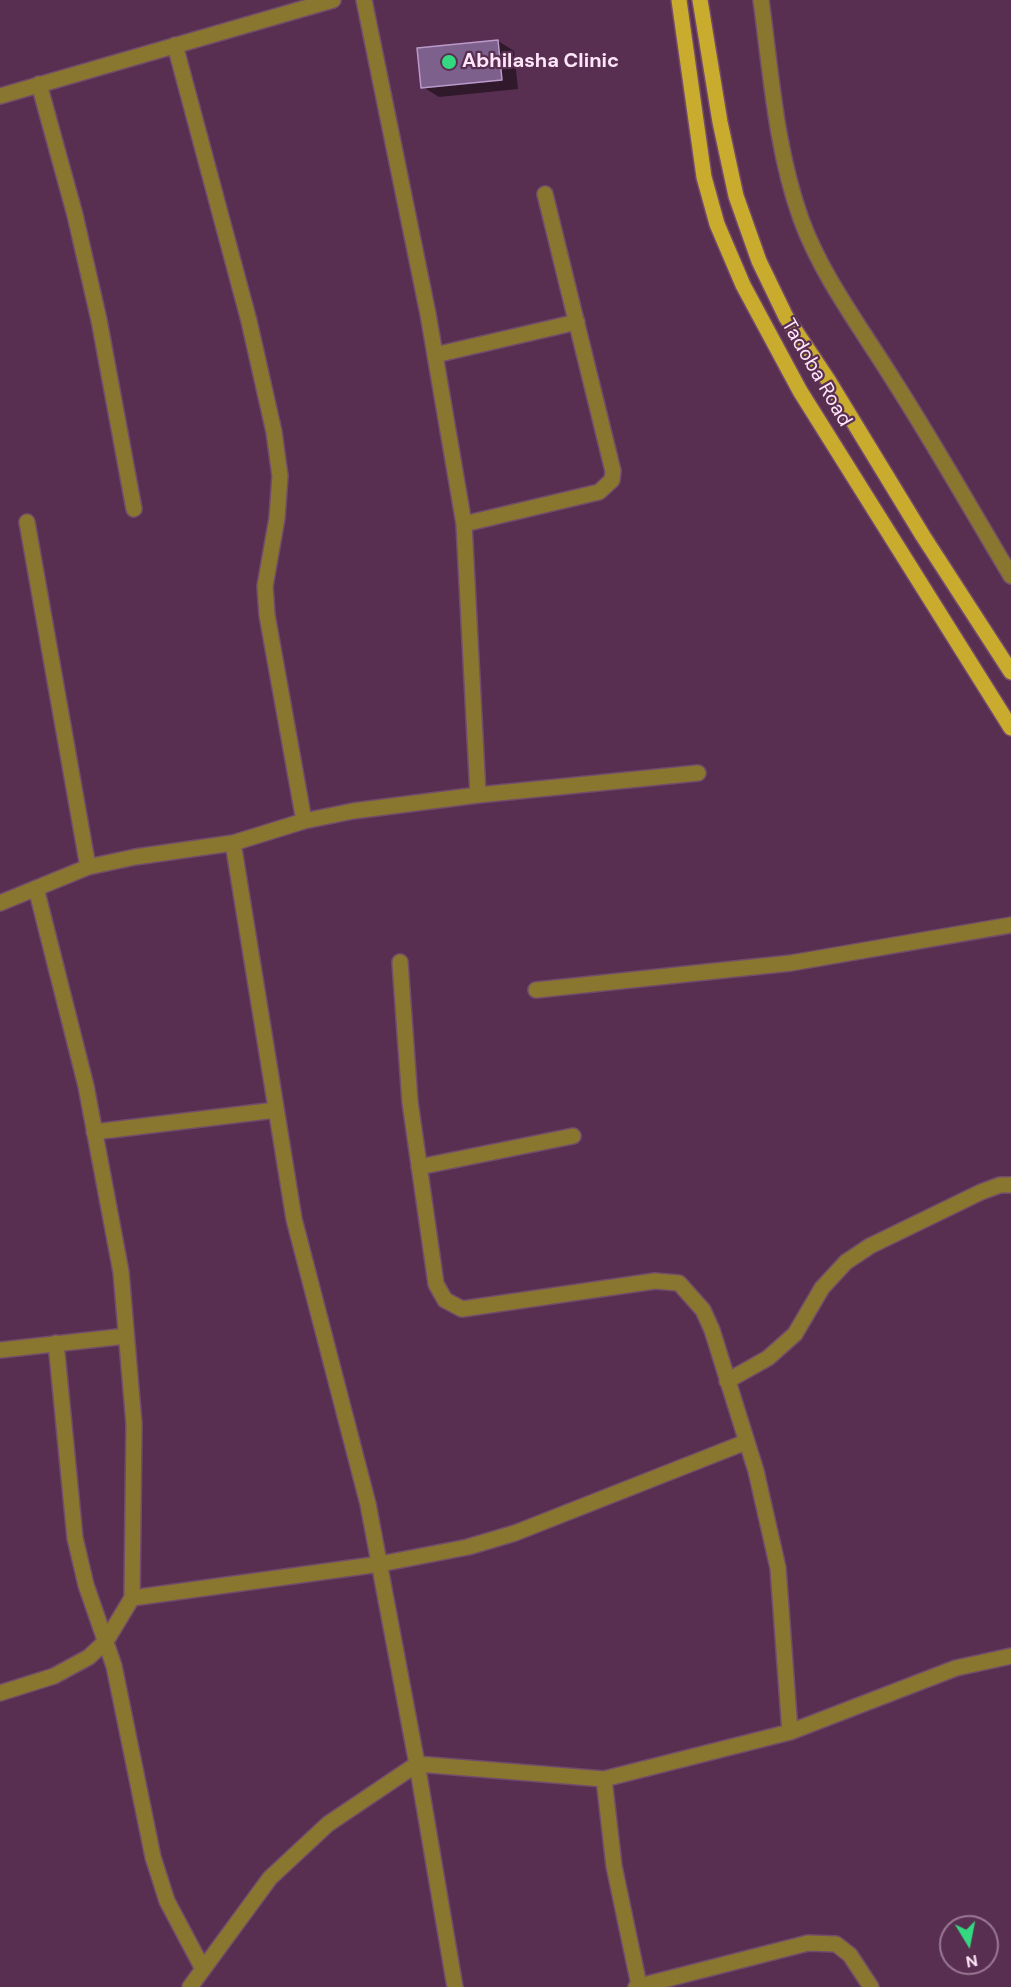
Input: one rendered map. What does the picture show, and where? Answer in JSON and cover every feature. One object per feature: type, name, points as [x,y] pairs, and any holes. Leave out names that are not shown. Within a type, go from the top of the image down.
[{"type":"main road","name":"Tadoba Road","points":[[679,0],[704,177],[717,224],[743,285],[800,392],[1011,729]]},
{"type":"main road","name":"Tadoba Road","points":[[700,0],[720,122],[736,196],[768,279],[786,317],[1011,672]]},
{"type":"street","points":[[0,96],[333,0]]},
{"type":"street","points":[[364,0],[435,355],[464,524],[478,795]]},
{"type":"street","points":[[761,0],[783,148],[792,191],[802,221],[824,269],[910,406],[1011,576]]},
{"type":"street","points":[[175,45],[249,321],[274,432],[280,476],[277,518],[265,586],[267,615],[304,820]]},
{"type":"street","points":[[39,84],[75,215],[99,320],[134,509]]},
{"type":"street","points":[[464,524],[599,492],[612,480],[613,471],[545,194]]},
{"type":"street","points":[[435,355],[577,322]]},
{"type":"street","points":[[27,522],[88,867]]},
{"type":"street","points":[[0,903],[88,867],[135,857],[233,843],[304,820],[353,811],[478,795],[698,772]]},
{"type":"street","points":[[233,843],[294,1219],[368,1504],[417,1764],[455,1987]]},
{"type":"street","points":[[0,1693],[54,1676],[89,1657],[106,1641],[132,1598],[134,1424],[121,1272],[86,1086],[36,888]]},
{"type":"street","points":[[536,990],[791,963],[1011,925]]},
{"type":"street","points":[[400,962],[410,1102],[436,1284],[445,1300],[462,1309],[654,1281],[679,1283],[704,1310],[756,1471],[778,1568],[790,1732]]},
{"type":"street","points":[[94,1132],[276,1110]]},
{"type":"street","points":[[419,1167],[573,1136]]},
{"type":"street","points":[[727,1381],[768,1358],[795,1334],[822,1288],[846,1262],[870,1246],[981,1192],[1000,1185],[1011,1185]]},
{"type":"street","points":[[0,1350],[126,1336]]},
{"type":"street","points":[[56,1343],[75,1538],[86,1585],[114,1666],[153,1857],[167,1901],[203,1969]]},
{"type":"street","points":[[132,1598],[380,1564],[468,1547],[515,1533],[746,1442]]},
{"type":"street","points":[[190,1987],[270,1878],[328,1824],[417,1764],[604,1779],[790,1732],[956,1668],[1011,1656]]},
{"type":"street","points":[[604,1779],[614,1866],[637,1986],[808,1943],[826,1943],[836,1944],[850,1955],[871,1987]]},
{"type":"building","points":[[498,40],[502,80],[421,88],[417,48]]},
{"type":"place","name":"Abhilasha Clinic","points":[[449,62]]}]
